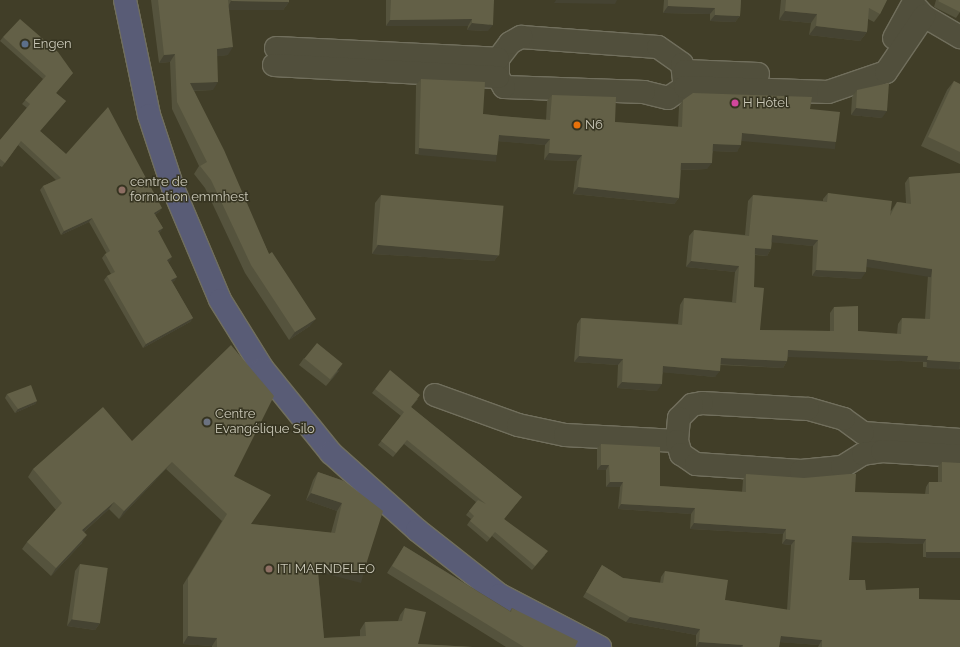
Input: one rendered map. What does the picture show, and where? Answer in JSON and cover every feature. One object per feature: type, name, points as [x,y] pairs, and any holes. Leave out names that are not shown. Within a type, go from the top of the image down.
[{"type":"highway","points":[[125,0],[149,115],[173,188],[220,300],[263,370],[331,453],[417,530],[500,595],[596,646]]},
{"type":"street","points":[[685,79],[828,92],[886,72],[916,7],[960,37]]},
{"type":"street","points":[[521,37],[658,47],[676,59],[685,79],[668,98],[644,92],[504,87],[498,68],[510,43],[521,37]]},
{"type":"street","points":[[275,56],[498,68]]},
{"type":"street","points":[[435,395],[518,424],[565,435],[677,434]]},
{"type":"street","points":[[960,440],[863,443],[842,467],[824,470],[696,464],[681,454],[677,434],[684,411],[702,403],[824,412],[863,443],[882,451],[960,456]]},
{"type":"street","points":[[579,422],[677,434]]},
{"type":"building","points":[[158,0],[228,0],[233,47],[217,49],[218,82],[190,83],[224,150],[269,254],[272,252],[316,319],[295,332],[251,265],[211,180],[200,166],[207,162],[177,102],[175,54],[164,55]]},
{"type":"building","points":[[289,0],[289,2],[231,1]]},
{"type":"building","points":[[391,0],[494,0],[493,25],[472,23],[472,19],[390,20]]},
{"type":"building","points":[[668,0],[741,0],[740,16],[715,15],[715,8],[668,6]]},
{"type":"building","points":[[786,0],[887,0],[880,14],[869,8],[867,32],[816,26],[817,14],[785,11]]},
{"type":"building","points":[[960,0],[960,12],[938,1]]},
{"type":"building","points":[[20,19],[58,52],[73,73],[56,93],[66,101],[40,131],[66,154],[108,107],[162,208],[154,213],[163,228],[158,231],[172,257],[167,260],[177,277],[171,280],[193,318],[146,344],[107,276],[115,272],[105,254],[110,251],[92,218],[64,231],[43,186],[61,178],[21,141],[5,163],[0,159],[0,140],[30,104],[25,100],[46,76],[3,37]]},
{"type":"building","points":[[421,79],[485,82],[483,114],[550,120],[552,95],[616,97],[615,122],[682,127],[683,100],[693,93],[812,97],[810,109],[840,112],[836,142],[742,133],[741,145],[713,144],[712,163],[681,163],[679,198],[578,187],[582,155],[549,153],[550,139],[499,135],[497,155],[419,148]]},
{"type":"building","points":[[954,81],[960,84],[960,152],[928,137]]},
{"type":"building","points":[[889,83],[887,111],[856,108],[857,90]]},
{"type":"building","points":[[960,173],[960,362],[927,360],[928,356],[788,350],[787,361],[721,358],[720,371],[663,366],[662,384],[622,382],[623,359],[579,356],[581,318],[682,325],[684,298],[736,303],[739,266],[691,261],[694,230],[749,236],[753,195],[827,202],[828,193],[892,201],[890,216],[897,202],[911,204],[909,177]],"holes":[[[772,235],[818,240],[816,270],[866,272],[867,259],[932,269],[930,319],[902,318],[901,334],[858,331],[858,306],[834,307],[834,331],[760,330],[764,288],[754,287],[755,248],[771,249]]]},
{"type":"building","points":[[381,195],[504,206],[499,256],[377,245]]},
{"type":"building","points":[[317,343],[343,364],[330,379],[304,359]]},
{"type":"building","points":[[231,345],[274,396],[234,476],[271,495],[251,524],[335,533],[342,503],[311,493],[318,472],[344,481],[383,511],[363,574],[317,562],[324,638],[366,636],[365,622],[402,621],[405,608],[426,612],[418,644],[473,647],[217,647],[217,638],[188,636],[188,578],[227,514],[172,462],[124,511],[114,502],[82,530],[87,535],[56,568],[27,542],[62,503],[33,469],[103,407],[132,441]]},
{"type":"building","points":[[390,370],[420,395],[411,407],[522,497],[504,519],[548,551],[535,566],[495,532],[490,538],[470,521],[474,516],[469,511],[478,500],[486,504],[407,440],[396,453],[381,441],[404,412],[375,389]]},
{"type":"building","points":[[31,385],[37,401],[18,409],[7,394]]},
{"type":"building","points":[[601,444],[660,447],[660,486],[746,492],[746,474],[804,478],[856,474],[855,492],[929,494],[929,482],[942,482],[942,462],[960,463],[960,552],[926,552],[926,539],[852,536],[849,580],[865,580],[866,590],[919,588],[919,599],[960,600],[960,647],[822,647],[822,640],[781,636],[779,647],[743,647],[743,645],[699,642],[700,629],[630,617],[586,592],[602,565],[623,578],[663,583],[665,571],[728,580],[725,600],[790,610],[795,540],[786,539],[786,529],[694,523],[695,508],[621,504],[623,482],[610,482],[609,465],[601,465]]},
{"type":"building","points":[[404,546],[511,612],[512,608],[578,641],[575,647],[524,647],[392,566]]},
{"type":"building","points":[[80,564],[108,568],[100,623],[72,619]]},
{"type":"place","name":"Engen","points":[[25,44]]},
{"type":"place","name":"H Hôtel","points":[[735,103]]},
{"type":"place","name":"N6","points":[[577,125]]},
{"type":"place","name":"centre de formation emmhest","points":[[122,190]]},
{"type":"place","name":"Centre Evangélique Silo","points":[[207,422]]},
{"type":"place","name":"ITI MAENDELEO","points":[[269,569]]}]
